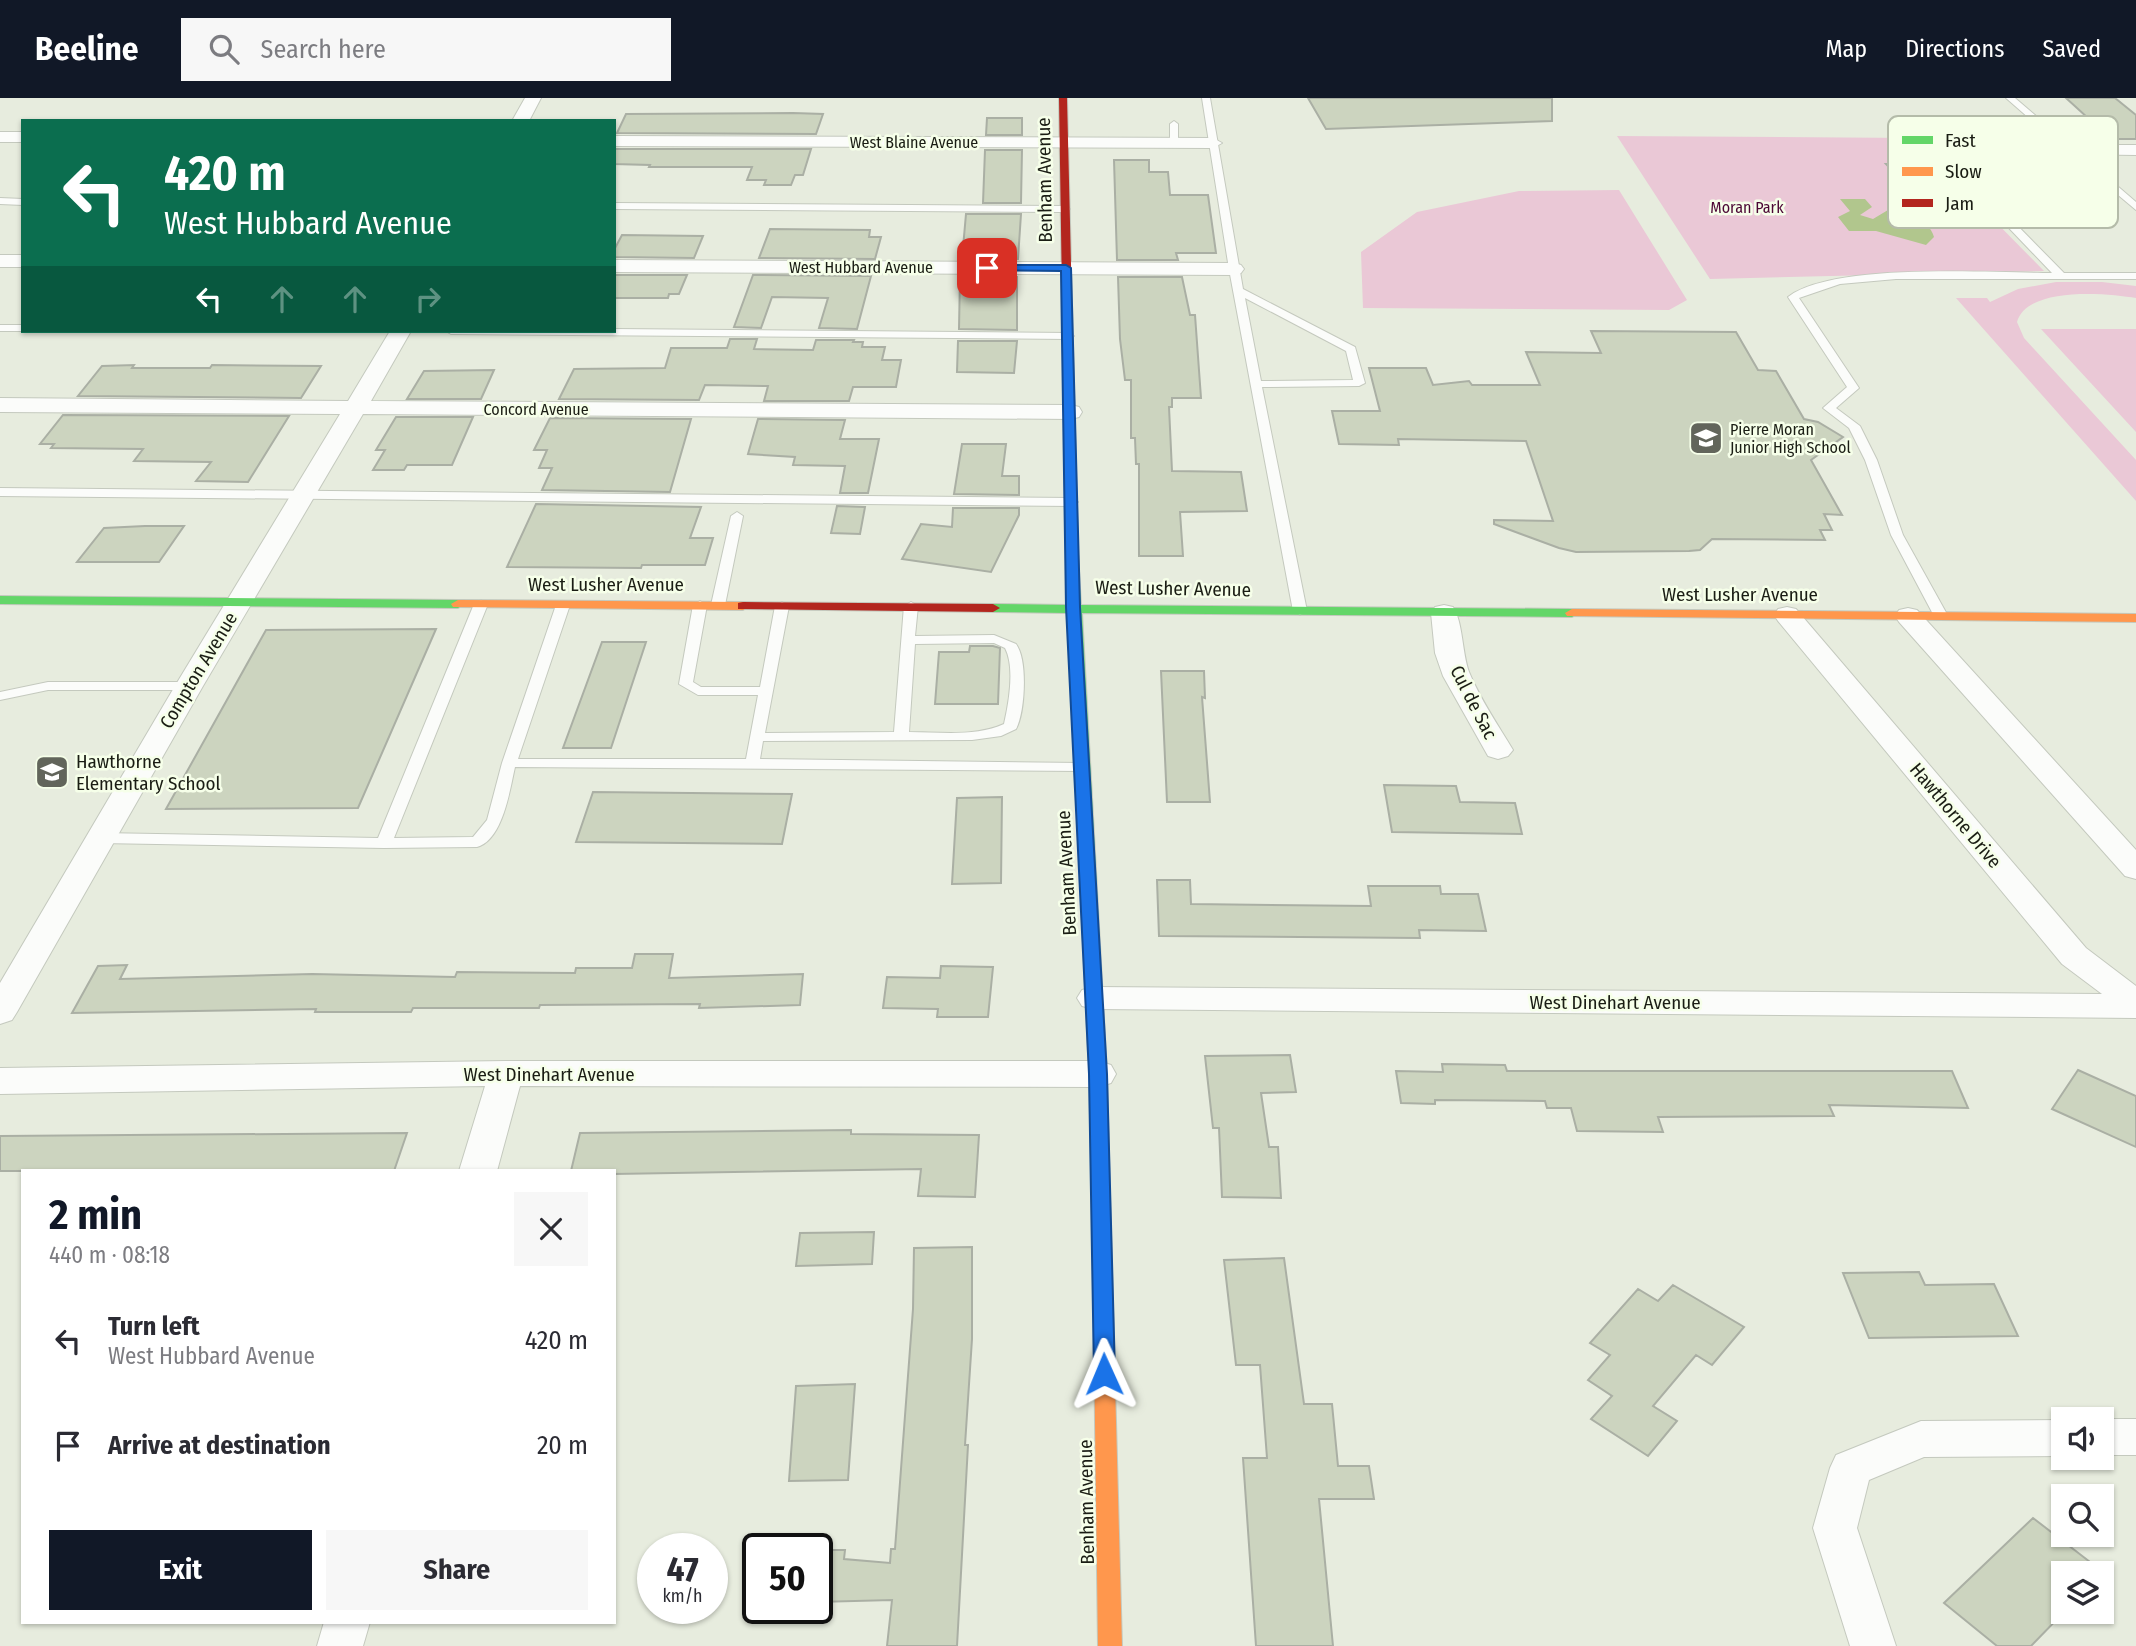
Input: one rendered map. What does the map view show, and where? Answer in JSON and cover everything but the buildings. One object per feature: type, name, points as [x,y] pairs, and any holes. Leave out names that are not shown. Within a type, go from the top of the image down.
[{"type":"main road","name":"Benham Avenue","points":[[1063,98],[1073,607],[1098,1074],[1110,1646]]},
{"type":"main road","name":"West Lusher Avenue","points":[[0,600],[2136,618]]},
{"type":"street","points":[[521,119],[533,98]]},
{"type":"street","points":[[0,137],[21,137]]},
{"type":"street","name":"West Blaine Avenue","points":[[616,141],[1213,143]]},
{"type":"street","points":[[2118,150],[2136,150]]},
{"type":"street","points":[[0,261],[21,261]]},
{"type":"street","name":"West Hubbard Avenue","points":[[616,266],[1234,269]]},
{"type":"street","name":"Compton Avenue","points":[[3,1000],[399,333]]},
{"type":"street","name":"Concord Avenue","points":[[0,405],[1071,412]]},
{"type":"street","name":"Cul de Sac","points":[[1444,613],[1449,653],[1457,676],[1499,750]]},
{"type":"street","name":"Hawthorne Drive","points":[[1787,615],[2074,956],[2136,1004]]},
{"type":"street","points":[[1908,616],[2136,869]]},
{"type":"street","name":"West Dinehart Avenue","points":[[1094,998],[2136,1004]]},
{"type":"street","points":[[479,1169],[506,1073]]},
{"type":"street","name":"West Dinehart Avenue","points":[[0,1082],[506,1073],[1098,1074]]},
{"type":"street","points":[[2114,1437],[2136,1437]]},
{"type":"street","points":[[1873,1646],[1835,1528],[1851,1468],[1921,1439],[2051,1438]]},
{"type":"street","points":[[340,1646],[346,1624]]},
{"type":"lane","points":[[1206,98],[1234,269],[1300,611]]},
{"type":"lane","points":[[2010,98],[2030,116]]},
{"type":"lane","points":[[1174,124],[1174,143]]},
{"type":"lane","points":[[2118,192],[2136,207]]},
{"type":"lane","points":[[0,201],[21,202]]},
{"type":"lane","points":[[616,206],[1065,209]]},
{"type":"lane","points":[[2014,228],[2060,275]]},
{"type":"lane","points":[[1941,616],[1898,535],[1871,460],[1854,426],[1829,408],[1853,388],[1793,297],[1839,281],[1896,276],[2136,276]]},
{"type":"lane","points":[[1239,291],[1351,349],[1359,383],[1258,384]]},
{"type":"lane","points":[[0,328],[21,328]]},
{"type":"lane","points":[[616,332],[1069,336]]},
{"type":"lane","points":[[0,492],[1072,502]]},
{"type":"lane","points":[[718,605],[737,516]]},
{"type":"lane","points":[[384,843],[481,604]]},
{"type":"lane","points":[[100,838],[477,842],[494,821],[509,763],[563,605]]},
{"type":"lane","points":[[700,605],[687,684],[698,691],[766,691]]},
{"type":"lane","points":[[751,763],[782,606]]},
{"type":"lane","points":[[901,736],[911,606]]},
{"type":"lane","points":[[755,737],[971,736],[996,733],[1010,726],[1013,720],[1015,662],[1013,650],[1007,643],[994,639],[908,640]]},
{"type":"lane","points":[[0,696],[48,687],[189,686]]},
{"type":"lane","points":[[509,763],[1081,766]]},
{"type":"green space","name":"Moran Park","points":[[1617,136],[1888,138],[1888,228],[2002,228],[2044,271],[1710,279]]},
{"type":"green space","points":[[1619,190],[1687,300],[1669,310],[1363,308],[1361,252],[1417,212],[1519,191]]},
{"type":"green space","points":[[2056,282],[2102,282],[2136,286],[2136,298],[2088,294],[2051,297],[2024,310],[2017,322],[2024,338],[2136,460],[2136,501],[1956,298],[1987,298],[1990,302],[2018,289]]},
{"type":"green space","points":[[2041,329],[2136,329],[2136,432]]},
{"type":"shaded area","points":[[1840,199],[1865,199],[1872,207],[1860,215],[1873,219],[1888,210],[1888,228],[1929,228],[1934,237],[1926,245],[1876,231],[1849,231],[1838,217],[1850,211]]},
{"type":"traffic: fast","points":[[1072,554],[1098,1074],[1101,1197]]},
{"type":"traffic: fast","points":[[0,600],[458,604]]},
{"type":"traffic: fast","points":[[993,608],[1572,613]]},
{"type":"traffic: slow","points":[[458,604],[743,606]]},
{"type":"traffic: slow","points":[[1572,613],[2136,618]]},
{"type":"traffic: slow","points":[[1101,1197],[1110,1646]]},
{"type":"traffic: jam","points":[[1063,98],[1072,554]]},
{"type":"traffic: jam","points":[[743,606],[993,608]]},
{"type":"place","name":"Pierre Moran Junior High School","points":[[1706,438]]},
{"type":"place","name":"Hawthorne Elementary School","points":[[52,772]]},
{"type":"route","points":[[987,268],[1066,268],[1073,607],[1098,1074],[1104,1374]]}]
